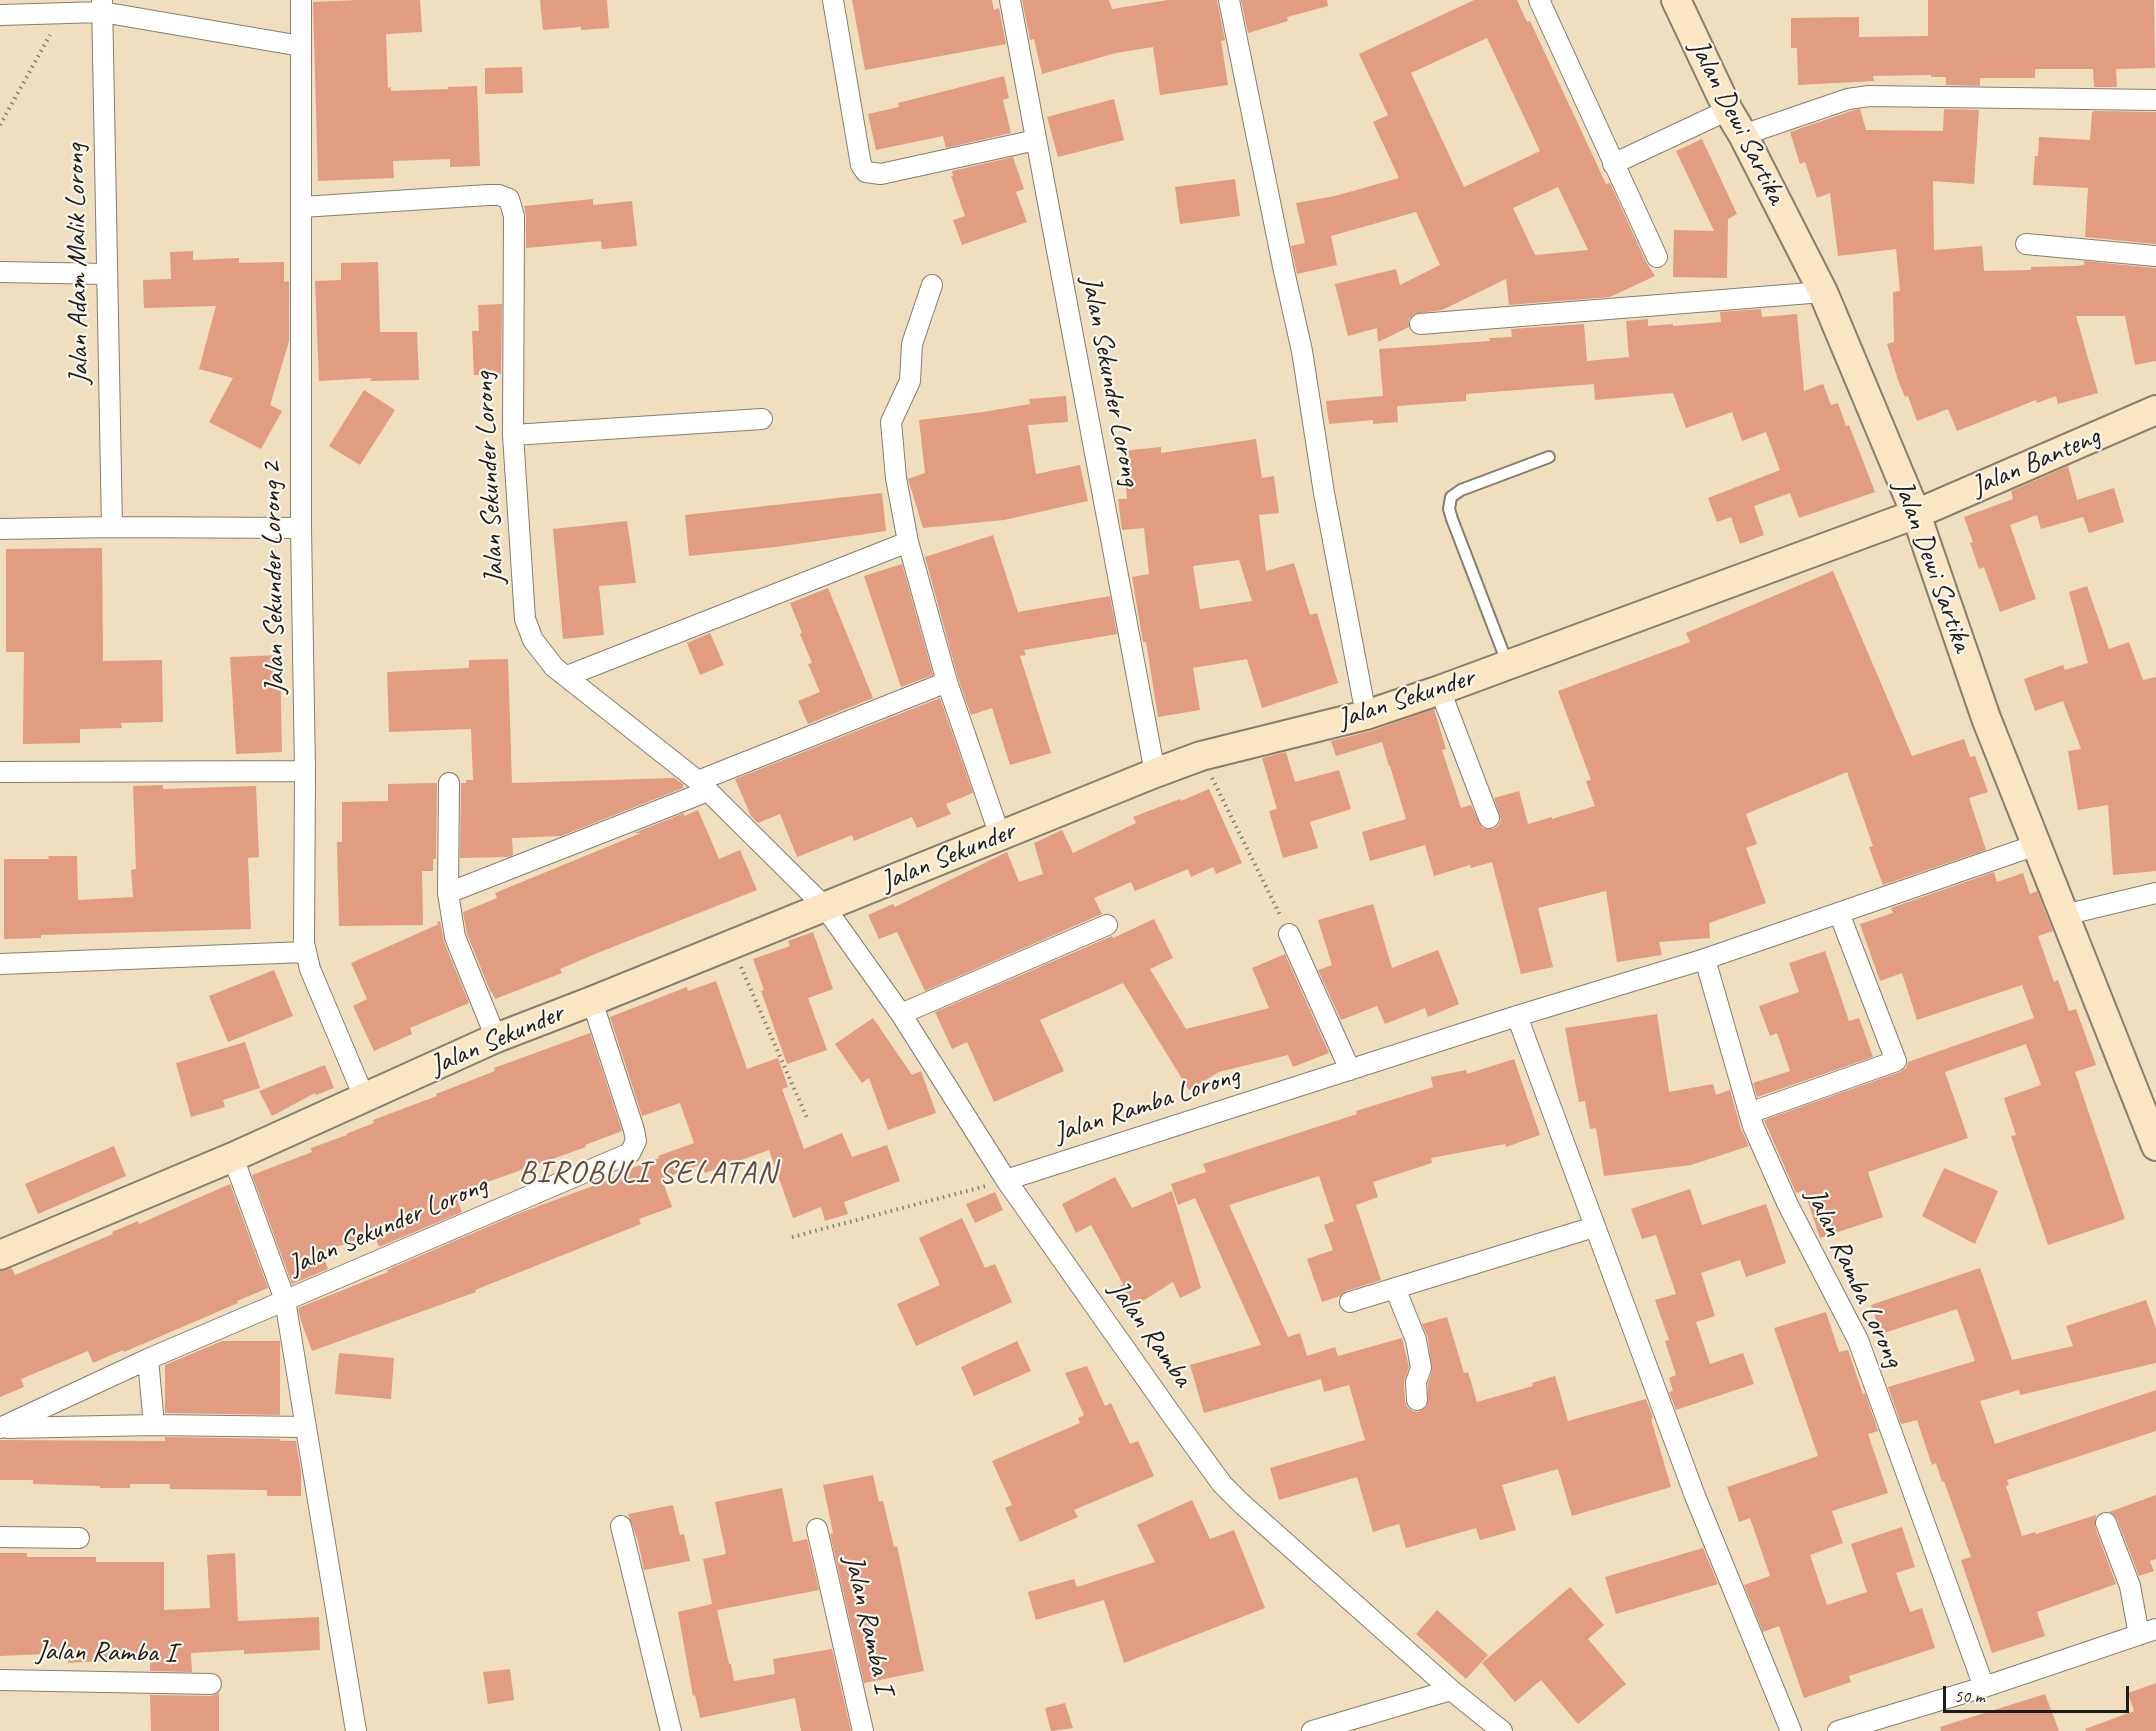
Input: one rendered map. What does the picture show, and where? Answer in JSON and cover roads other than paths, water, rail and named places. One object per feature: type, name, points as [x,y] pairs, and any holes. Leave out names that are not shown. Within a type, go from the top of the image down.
[{"type":"street","name":"Jalan Sekunder Lorong 2","points":[[301,0],[305,952],[364,1097]]},
{"type":"street","points":[[833,0],[861,165],[866,172],[881,174],[1036,140]]},
{"type":"street","name":"Jalan Sekunder Lorong","points":[[1010,0],[1155,773]]},
{"type":"street","points":[[1229,0],[1302,351],[1324,493],[1366,715]]},
{"type":"street","points":[[1539,0],[1657,257]]},
{"type":"street","name":"Jalan Dewi Sartika","points":[[1677,0],[1728,110],[1823,292],[1916,514],[1986,718],[2156,1146]]},
{"type":"street","points":[[10,10],[62,14],[102,6],[302,46]]},
{"type":"street","name":"Jalan Adam Malik Lorong","points":[[102,6],[112,527]]},
{"type":"street","points":[[1743,135],[1848,99],[1869,96],[2156,100]]},
{"type":"street","points":[[1613,164],[1728,110]]},
{"type":"street","name":"Jalan Sekunder Lorong","points":[[302,207],[499,195],[511,202],[514,216],[513,435],[525,619],[533,640],[554,667],[703,786],[824,906]]},
{"type":"street","points":[[2026,244],[2156,256]]},
{"type":"street","points":[[0,272],[107,273]]},
{"type":"street","points":[[932,285],[912,344],[910,381],[891,422],[896,478],[908,542],[947,682],[1000,836]]},
{"type":"street","points":[[1420,324],[1823,292]]},
{"type":"street","name":"Jalan Banteng","points":[[1916,514],[2156,410]]},
{"type":"street","points":[[513,435],[762,419]]},
{"type":"street","name":"Jalan Sekunder","points":[[0,1255],[233,1157],[496,1038],[1155,773],[1201,756],[1366,715],[1440,690],[1916,514]]},
{"type":"street","points":[[0,529],[302,528]]},
{"type":"street","points":[[567,676],[908,542]]},
{"type":"street","points":[[448,893],[947,682]]},
{"type":"street","points":[[1440,690],[1490,818]]},
{"type":"street","points":[[0,772],[305,771]]},
{"type":"street","points":[[449,783],[448,893],[455,937],[496,1038]]},
{"type":"street","name":"Jalan Ramba Lorong","points":[[1006,1180],[1705,958],[2036,845]]},
{"type":"street","points":[[2064,915],[2156,893]]},
{"type":"street","name":"Jalan Ramba","points":[[824,906],[901,1014],[1006,1180],[1222,1484],[1451,1690],[1503,1731]]},
{"type":"street","points":[[1749,1113],[1896,1061],[1839,913]]},
{"type":"street","points":[[901,1014],[1107,925]]},
{"type":"street","points":[[1289,933],[1350,1070]]},
{"type":"street","points":[[0,964],[305,952]]},
{"type":"street","name":"Jalan Ramba Lorong","points":[[1705,958],[1749,1113],[1764,1154],[1857,1340],[1984,1687]]},
{"type":"street","name":"Jalan Sekunder Lorong","points":[[0,1428],[148,1359],[630,1153],[636,1141],[634,1130],[592,1001]]},
{"type":"street","points":[[1517,1016],[1695,1496],[1791,1731]]},
{"type":"street","name":"Jalan Sekunder Lorong","points":[[233,1157],[285,1300],[356,1731]]},
{"type":"street","points":[[1350,1302],[1594,1227]]},
{"type":"street","points":[[1395,1288],[1416,1340],[1421,1368],[1416,1382],[1417,1400]]},
{"type":"street","points":[[148,1359],[154,1425]]},
{"type":"street","points":[[0,1428],[154,1425],[305,1427]]},
{"type":"street","points":[[1838,1731],[1984,1687],[2147,1632],[2106,1522]]},
{"type":"street","points":[[621,1526],[671,1731]]},
{"type":"street","name":"Jalan Ramba I","points":[[817,1529],[863,1731]]},
{"type":"street","points":[[0,1538],[80,1538]]},
{"type":"street","name":"Jalan Ramba I","points":[[0,1680],[212,1684]]},
{"type":"street","points":[[1312,1731],[1451,1690]]},
{"type":"lane","points":[[1508,665],[1452,519],[1449,509],[1451,497],[1461,490],[1549,457]]},
{"type":"district","name":"BIROBULI SELATAN","points":[[648,1174]]}]
